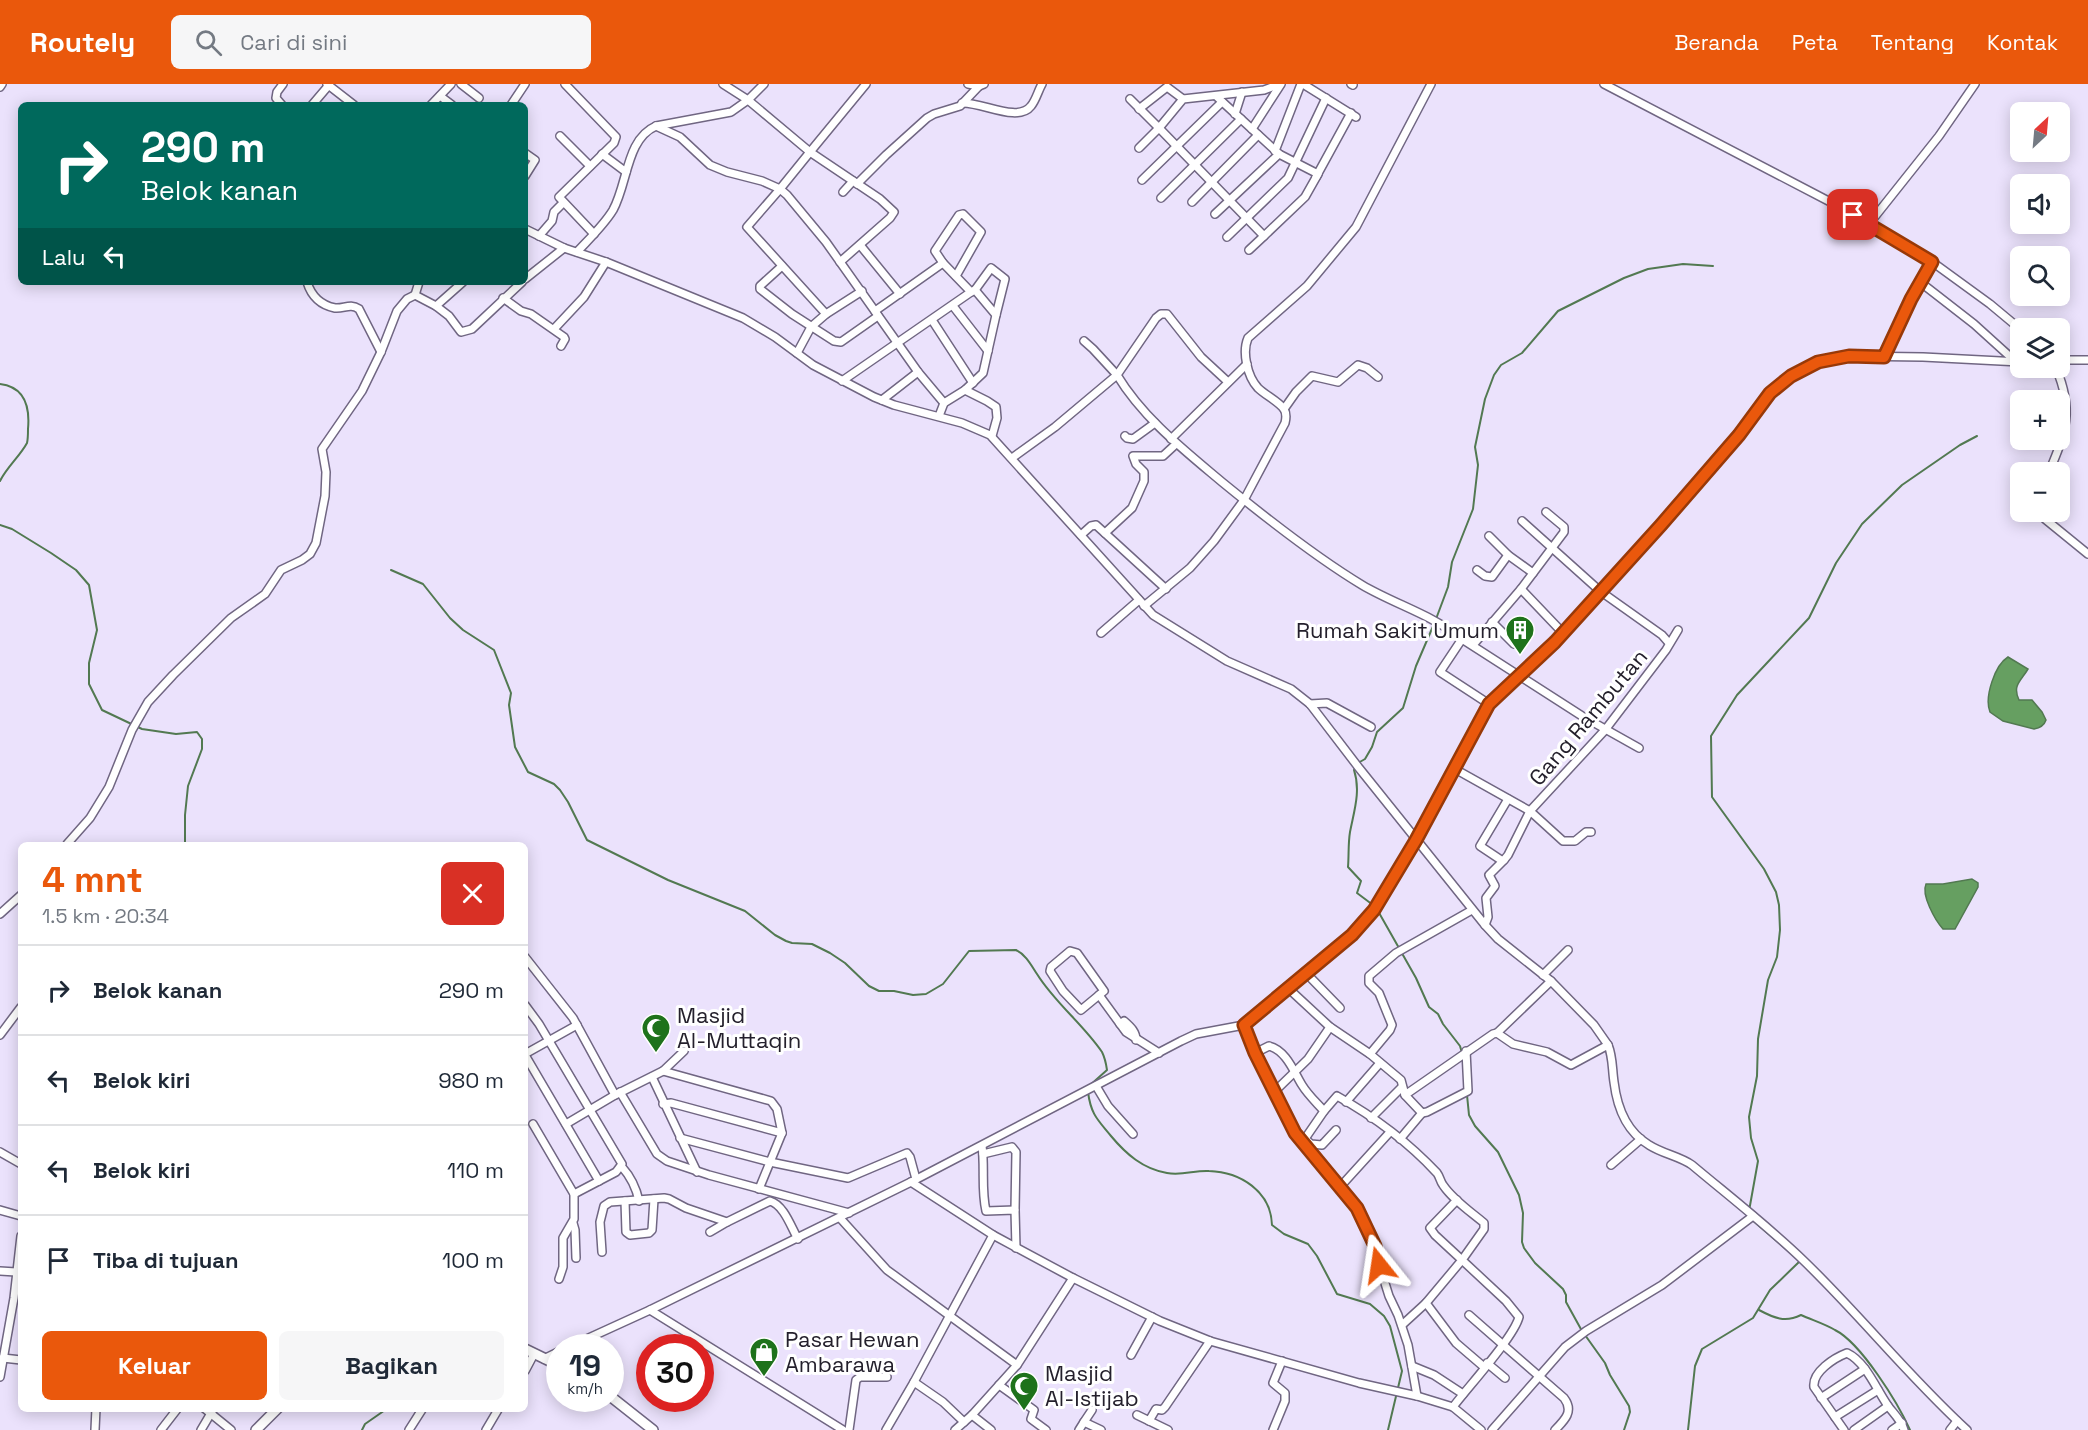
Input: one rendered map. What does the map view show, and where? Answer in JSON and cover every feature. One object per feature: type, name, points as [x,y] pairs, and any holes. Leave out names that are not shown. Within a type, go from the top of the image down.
[{"type":"main road","points":[[529,1352],[544,1359]]},
{"type":"main road","points":[[624,1407],[653,1430]]},
{"type":"main road","points":[[256,1430],[274,1412]]},
{"type":"street","points":[[279,102],[276,98],[283,84]]},
{"type":"street","points":[[434,102],[451,84]]},
{"type":"street","points":[[461,84],[479,98]]},
{"type":"street","points":[[513,102],[525,84]]},
{"type":"street","points":[[565,84],[615,135],[614,143],[559,196],[594,234]]},
{"type":"street","points":[[723,84],[748,100],[810,152],[880,199],[894,212],[840,262]]},
{"type":"street","points":[[577,252],[613,210],[641,137],[648,130],[657,126],[726,114],[748,100],[764,84]]},
{"type":"street","points":[[826,314],[747,227],[863,87],[853,84]]},
{"type":"street","points":[[968,84],[982,85]]},
{"type":"street","points":[[962,103],[1012,113],[1024,112],[1031,105],[1042,84]]},
{"type":"street","points":[[1139,109],[1167,87],[1183,99],[1264,90],[1280,84]]},
{"type":"street","points":[[1192,202],[1255,132],[1280,84]]},
{"type":"street","points":[[1215,214],[1277,153],[1302,84],[1353,115],[1305,197],[1249,250]]},
{"type":"street","points":[[1144,606],[1190,568],[1244,500],[1285,423],[1284,409],[1256,386],[1247,364],[1245,344],[1248,338],[1307,286],[1356,227],[1431,84]]},
{"type":"street","points":[[1604,84],[1869,224],[1932,262],[2010,321]]},
{"type":"street","points":[[1869,224],[1939,136],[1975,84]]},
{"type":"street","points":[[314,102],[328,85],[350,102]]},
{"type":"street","points":[[843,192],[927,118],[954,109],[982,85]]},
{"type":"street","points":[[1161,198],[1195,165],[1238,117],[1242,92]]},
{"type":"street","points":[[440,96],[448,102]]},
{"type":"street","points":[[1216,96],[1277,153],[1317,174]]},
{"type":"street","points":[[1227,237],[1288,178],[1326,98]]},
{"type":"street","points":[[1130,99],[1264,236]]},
{"type":"street","points":[[1139,148],[1183,99]]},
{"type":"street","points":[[1142,180],[1222,102]]},
{"type":"street","points":[[657,126],[680,137],[710,165],[762,181],[780,189],[787,195],[862,291],[918,372],[944,403]]},
{"type":"street","points":[[560,136],[590,166]]},
{"type":"street","points":[[602,154],[626,172]]},
{"type":"street","points":[[528,155],[535,160],[528,171]]},
{"type":"street","points":[[1310,189],[1317,174]]},
{"type":"street","points":[[539,236],[552,221],[554,212],[564,203]]},
{"type":"street","points":[[956,276],[981,232],[980,228],[963,214],[959,216],[935,251],[943,263],[956,276],[973,291],[996,315]]},
{"type":"street","points":[[528,230],[564,248],[606,262],[743,318],[813,365],[882,400],[980,429],[992,436],[1144,606],[1166,624],[1217,655],[1291,689],[1310,704],[1485,925],[1498,939],[1551,981],[1594,1025],[1611,1052],[1614,1085],[1621,1114],[1641,1139],[1651,1146],[1684,1159],[1804,1261],[1967,1430]]},
{"type":"street","points":[[860,245],[900,294]]},
{"type":"street","points":[[528,276],[564,248]]},
{"type":"street","points":[[554,330],[584,297],[606,262]]},
{"type":"street","points":[[1884,357],[1904,313],[1932,262]]},
{"type":"street","points":[[782,266],[760,288],[812,327],[839,342],[943,263]]},
{"type":"street","points":[[842,381],[973,291],[992,268],[1005,278],[1005,282],[983,373],[965,390],[944,403],[939,416]]},
{"type":"street","points":[[1920,282],[2010,355]]},
{"type":"street","points":[[308,285],[310,293],[316,299],[336,308],[352,305],[359,309],[381,352]]},
{"type":"street","points":[[69,842],[90,818],[109,788],[136,721],[148,702],[231,618],[265,594],[278,574],[310,554],[316,543],[325,490],[326,472],[322,449],[362,391],[381,352],[397,310],[407,299],[415,295],[418,285]]},
{"type":"street","points":[[436,306],[460,285]]},
{"type":"street","points":[[415,295],[436,306],[449,316],[461,332],[466,332],[517,285]]},
{"type":"street","points":[[796,353],[812,327],[826,314],[862,291]]},
{"type":"street","points":[[503,298],[521,311],[531,314],[566,339],[561,346]]},
{"type":"street","points":[[953,306],[988,351]]},
{"type":"street","points":[[1012,458],[1055,427],[1117,375],[1161,314],[1167,314],[1201,357],[1228,382]]},
{"type":"street","points":[[932,320],[973,383]]},
{"type":"street","points":[[1084,341],[1094,349],[1155,423],[1174,442],[1283,530],[1362,584],[1438,624],[1605,730],[1639,748]]},
{"type":"street","points":[[598,1334],[798,1239],[913,1181],[982,1150],[1090,1089],[1196,1034],[1244,1025],[1289,989],[1352,935],[1376,908],[1416,840],[1489,704],[1563,633],[1739,435],[1770,393],[1791,376],[1813,364],[1849,356],[2010,362]]},
{"type":"street","points":[[2070,360],[2087,361]]},
{"type":"street","points":[[1105,533],[1132,508],[1144,481],[1144,472],[1136,464],[1133,456],[1163,456],[1228,382],[1247,364]]},
{"type":"street","points":[[1284,409],[1296,392],[1312,376],[1338,382],[1358,365],[1367,368],[1378,378]]},
{"type":"street","points":[[882,400],[918,372]]},
{"type":"street","points":[[2053,462],[2062,441],[2067,419],[2064,390],[2060,378]]},
{"type":"street","points":[[965,390],[996,407],[998,418],[992,436]]},
{"type":"street","points":[[1125,436],[1133,439],[1155,423]]},
{"type":"street","points":[[1473,645],[1521,589],[1565,530],[1546,512]]},
{"type":"street","points":[[1522,521],[1600,591],[1662,635],[1669,643]]},
{"type":"street","points":[[2049,522],[2088,554]]},
{"type":"street","points":[[1081,535],[1093,525],[1105,533],[1166,589]]},
{"type":"street","points":[[1489,536],[1508,555],[1533,573]]},
{"type":"street","points":[[1476,570],[1492,578],[1508,555]]},
{"type":"street","points":[[1521,589],[1563,633]]},
{"type":"street","points":[[1101,633],[1139,600]]},
{"type":"street","points":[[1492,622],[1514,644]]},
{"type":"street","name":"Gang Rambutan","points":[[1485,925],[1488,913],[1486,898],[1495,886],[1489,875],[1504,860],[1530,811],[1605,730],[1666,650],[1678,630]]},
{"type":"street","points":[[1462,639],[1440,672],[1489,704]]},
{"type":"street","points":[[1310,704],[1327,703],[1371,727]]},
{"type":"street","points":[[1455,769],[1530,811],[1563,840],[1575,841],[1586,832],[1591,832]]},
{"type":"street","points":[[1504,860],[1480,846],[1508,799]]},
{"type":"street","points":[[0,914],[18,898]]},
{"type":"street","points":[[1370,1054],[1392,1025],[1379,993],[1369,983],[1368,979],[1372,972],[1404,948],[1472,910]]},
{"type":"street","points":[[1543,975],[1568,950]]},
{"type":"street","points":[[1070,951],[1074,951],[1104,991],[1099,995],[1079,1010],[1050,971],[1051,967],[1070,951]]},
{"type":"street","points":[[528,961],[577,1025],[657,1154],[667,1161],[697,1172],[849,1213]]},
{"type":"street","points":[[1306,973],[1340,1008]]},
{"type":"street","points":[[1405,1095],[1488,1036],[1497,1033],[1551,981]]},
{"type":"street","points":[[1289,989],[1330,1027],[1370,1054],[1401,1080],[1405,1095],[1422,1113]]},
{"type":"street","points":[[1099,995],[1126,1032],[1159,1053]]},
{"type":"street","points":[[528,1010],[620,1160],[622,1167],[631,1177],[637,1189],[639,1201]]},
{"type":"street","points":[[0,1035],[18,1018]]},
{"type":"street","points":[[528,1052],[577,1025]]},
{"type":"street","points":[[1244,1025],[1274,1093],[1303,1140],[1357,1208],[1368,1229],[1389,1296],[1402,1325],[1417,1396]]},
{"type":"street","points":[[1274,1093],[1308,1059],[1330,1027]]},
{"type":"street","points":[[1497,1033],[1513,1044],[1548,1052],[1571,1065],[1608,1045]]},
{"type":"street","points":[[1255,1053],[1272,1046],[1296,1071],[1305,1089],[1324,1111]]},
{"type":"street","points":[[566,1124],[663,1071],[684,1051]]},
{"type":"street","points":[[1400,1139],[1422,1113],[1467,1092],[1469,1084],[1463,1053]]},
{"type":"street","points":[[528,1060],[548,1098],[599,1181]]},
{"type":"street","points":[[1346,1102],[1380,1062]]},
{"type":"street","points":[[663,1071],[771,1101],[777,1109],[782,1133],[759,1189]]},
{"type":"street","points":[[652,1077],[697,1172]]},
{"type":"street","points":[[1371,1118],[1402,1087]]},
{"type":"street","points":[[1090,1089],[1107,1104],[1133,1134]]},
{"type":"street","points":[[1303,1140],[1337,1096],[1400,1139],[1438,1175],[1443,1185],[1457,1200],[1485,1225],[1462,1260],[1426,1303],[1402,1325]]},
{"type":"street","points":[[663,1104],[671,1103],[782,1133]]},
{"type":"street","points":[[533,1124],[574,1194],[573,1223],[576,1258]]},
{"type":"street","points":[[1303,1140],[1311,1144],[1322,1145],[1336,1130]]},
{"type":"street","points":[[1340,1187],[1390,1132]]},
{"type":"street","points":[[680,1138],[770,1162],[848,1178],[904,1153],[909,1154],[913,1181],[993,1235],[1072,1278],[1152,1317],[1210,1341],[1453,1407],[1481,1430]]},
{"type":"street","points":[[1611,1165],[1641,1139]]},
{"type":"street","points":[[982,1150],[1012,1147],[1015,1149],[1016,1248]]},
{"type":"street","points":[[982,1150],[986,1211],[1015,1210]]},
{"type":"street","points":[[0,1152],[18,1162]]},
{"type":"street","points":[[574,1194],[622,1167]]},
{"type":"street","points":[[602,1251],[600,1222],[604,1206],[610,1202],[669,1198],[686,1208],[727,1222]]},
{"type":"street","points":[[625,1201],[626,1232],[630,1235],[649,1233],[651,1230],[654,1199]]},
{"type":"street","points":[[1453,1407],[1502,1345],[1519,1317],[1506,1301],[1435,1236],[1430,1228],[1457,1200]]},
{"type":"street","points":[[710,1232],[770,1201],[780,1206],[798,1239]]},
{"type":"street","points":[[0,1210],[18,1215]]},
{"type":"street","points":[[840,1218],[887,1270],[1017,1365]]},
{"type":"street","points":[[1492,1430],[1565,1347],[1583,1333],[1653,1291],[1751,1218]]},
{"type":"street","points":[[559,1279],[563,1267],[562,1238],[573,1223]]},
{"type":"street","points":[[886,1430],[993,1235]]},
{"type":"street","points":[[0,1377],[14,1298],[18,1258]]},
{"type":"street","points":[[0,1271],[16,1272]]},
{"type":"street","points":[[955,1430],[972,1415],[1017,1365],[1072,1278]]},
{"type":"street","points":[[1426,1303],[1456,1342],[1505,1378]]},
{"type":"street","points":[[651,1310],[843,1430]]},
{"type":"street","points":[[1469,1315],[1564,1398],[1568,1404],[1568,1416],[1555,1430]]},
{"type":"street","points":[[1131,1355],[1152,1317]]},
{"type":"street","points":[[1149,1421],[1156,1408],[1164,1408],[1210,1341]]},
{"type":"street","points":[[1844,1430],[1814,1387],[1814,1378],[1842,1355],[1850,1354],[1865,1369],[1903,1426],[1892,1430]]},
{"type":"street","points":[[2,1364],[18,1361]]},
{"type":"street","points":[[1273,1430],[1285,1401],[1285,1393],[1273,1383],[1282,1361]]},
{"type":"street","points":[[1412,1366],[1434,1375],[1462,1394]]},
{"type":"street","points":[[1821,1398],[1865,1369]]},
{"type":"street","points":[[849,1430],[856,1380],[860,1377],[887,1377]]},
{"type":"street","points":[[914,1382],[943,1402],[964,1422]]},
{"type":"street","points":[[999,1385],[1034,1410],[1031,1419],[1046,1430]]},
{"type":"street","points":[[1835,1418],[1878,1390]]},
{"type":"street","points":[[1854,1430],[1888,1406]]},
{"type":"street","points":[[1079,1430],[1092,1410]]},
{"type":"street","points":[[95,1430],[96,1412]]},
{"type":"street","points":[[161,1430],[174,1412]]},
{"type":"street","points":[[201,1430],[209,1412]]},
{"type":"street","points":[[212,1412],[231,1430]]},
{"type":"street","points":[[409,1430],[420,1412]]},
{"type":"street","points":[[486,1430],[497,1412]]},
{"type":"street","points":[[972,1415],[991,1430]]},
{"type":"street","points":[[1137,1415],[1168,1430]]},
{"type":"street","points":[[1950,1430],[1958,1421]]},
{"type":"street","points":[[1084,1422],[1101,1430]]},
{"type":"shaded area","points":[[2008,657],[2028,669],[2018,683],[2016,691],[2019,700],[2032,700],[2042,712],[2046,720],[2040,727],[2034,729],[2003,721],[1990,712],[1988,698],[1992,682],[1999,667]]},
{"type":"shaded area","points":[[1972,879],[1978,883],[1978,887],[1955,929],[1943,929],[1927,901],[1926,884],[1943,884]]},
{"type":"waterway","points":[[1436,619],[1448,587],[1452,562],[1473,509],[1478,465],[1475,447],[1485,399],[1494,375],[1501,365],[1522,353],[1558,311],[1624,278],[1648,269],[1683,264],[1713,266]]},
{"type":"waterway","points":[[0,384],[15,389],[20,394],[28,413],[27,443],[0,481]]},
{"type":"waterway","points":[[1749,1211],[1758,1161],[1751,1138],[1749,1117],[1757,1076],[1758,1039],[1768,980],[1777,957],[1780,930],[1779,905],[1776,892],[1764,869],[1712,797],[1711,736],[1737,695],[1809,618],[1836,563],[1862,524],[1902,485],[1977,436]]},
{"type":"waterway","points":[[0,525],[12,529],[51,553],[76,570],[89,585],[97,630],[89,663],[89,684],[102,710],[142,729],[176,734],[197,732],[202,739],[202,749],[188,786],[185,842]]},
{"type":"waterway","points":[[391,570],[423,584],[450,618],[463,630],[494,650],[511,693],[509,705],[515,747],[528,772],[554,784],[560,790],[587,840],[668,880],[745,911],[786,941],[812,944],[830,953],[845,963],[869,986],[879,991],[913,995],[926,994],[943,984],[969,951],[1016,950],[1025,957],[1044,985],[1102,1052],[1107,1070],[1088,1087]]},
{"type":"waterway","points":[[1358,763],[1365,759],[1377,732],[1403,708],[1416,666],[1434,624]]},
{"type":"waterway","points":[[1355,768],[1357,793],[1349,836],[1348,867],[1361,881],[1357,893],[1378,911],[1416,978],[1429,1007],[1438,1014],[1460,1046],[1462,1053]]},
{"type":"waterway","points":[[1088,1092],[1093,1112],[1129,1155],[1158,1171],[1178,1174],[1199,1171],[1221,1172],[1252,1186],[1266,1202],[1272,1225],[1284,1234],[1308,1244],[1337,1294],[1370,1304],[1384,1316],[1390,1326],[1402,1371],[1388,1430]]},
{"type":"waterway","points":[[1467,1095],[1469,1115],[1475,1126],[1498,1152],[1519,1195],[1523,1213],[1522,1242],[1524,1248],[1535,1263],[1563,1289],[1566,1302],[1582,1331]]},
{"type":"waterway","points":[[1751,1219],[1794,1256]]},
{"type":"waterway","points":[[1688,1430],[1695,1366],[1702,1349],[1753,1318],[1770,1290],[1800,1261],[1798,1260]]},
{"type":"waterway","points":[[1759,1310],[1780,1319],[1790,1319],[1801,1315],[1845,1337],[1878,1375],[1910,1430]]},
{"type":"waterway","points":[[1585,1335],[1605,1363],[1629,1406],[1630,1412],[1624,1430]]},
{"type":"waterway","points":[[362,1430],[365,1424],[382,1412]]},
{"type":"place","name":"Rumah Sakit Umum","points":[[1520,656]]},
{"type":"place","name":"Masjid Al-Muttaqin","points":[[656,1054]]},
{"type":"place","name":"Pasar Hewan Ambarawa","points":[[764,1378]]},
{"type":"place","name":"Masjid Al-Istijab","points":[[1024,1412]]},
{"type":"route","points":[[1379,1265],[1375,1246],[1357,1208],[1295,1133],[1278,1103],[1244,1025],[1352,935],[1374,910],[1416,840],[1489,704],[1555,642],[1661,525],[1739,435],[1770,393],[1791,376],[1818,362],[1849,356],[1884,357],[1911,299],[1932,262],[1853,215]]}]
